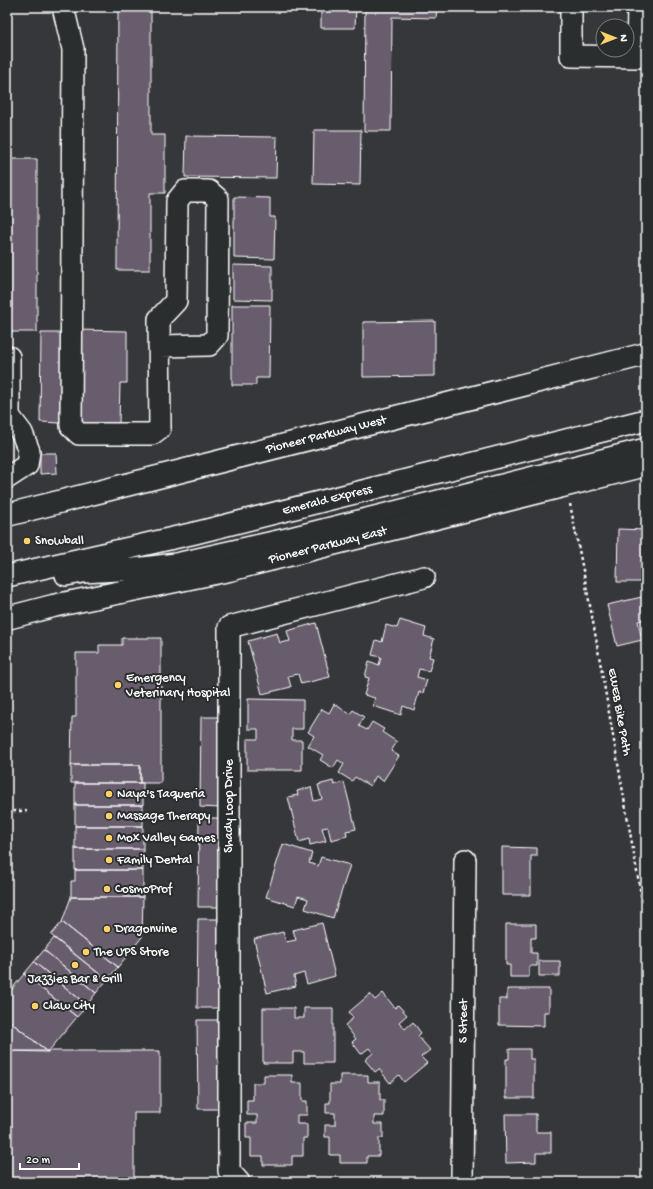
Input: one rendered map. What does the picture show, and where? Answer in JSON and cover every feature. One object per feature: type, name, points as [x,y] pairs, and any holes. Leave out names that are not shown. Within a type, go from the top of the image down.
[{"type":"main road","name":"Pioneer Parkway West","points":[[7,515],[646,354]]},
{"type":"main road","name":"Pioneer Parkway East","points":[[7,618],[53,606],[229,570],[646,465]]},
{"type":"street","points":[[63,7],[73,49],[71,426],[79,434],[152,434],[160,428],[159,346],[159,319],[176,301],[176,201],[185,191],[209,191],[218,199],[217,336],[209,345],[159,346]]},
{"type":"street","points":[[571,7],[570,56],[637,57],[638,7]]},
{"type":"street","points":[[7,357],[9,357],[8,416],[22,433],[29,451],[27,465],[7,478]]},
{"type":"street","name":"Emerald Express","points":[[7,576],[195,533],[646,420]]},
{"type":"street","points":[[7,588],[83,572],[135,569],[183,563],[287,539],[646,449]]},
{"type":"street","name":"Shady Loop Drive","points":[[239,1182],[229,1171],[228,627],[424,577]]},
{"type":"street","name":"S Street","points":[[462,1182],[465,860]]},
{"type":"path","name":"EWEB Bike Path","points":[[570,504],[592,616],[646,923]]},
{"type":"path","points":[[7,811],[27,811]]},
{"type":"building","points":[[118,7],[151,7],[151,135],[165,135],[165,193],[150,193],[150,270],[117,270]]},
{"type":"building","points":[[321,7],[356,7],[355,28],[321,28]]},
{"type":"building","points":[[365,7],[437,7],[436,18],[392,17],[391,131],[364,131]]},
{"type":"building","points":[[314,130],[361,130],[360,185],[313,184]]},
{"type":"building","points":[[186,136],[277,137],[276,178],[185,177]]},
{"type":"building","points":[[7,159],[37,159],[37,332],[7,332]]},
{"type":"building","points":[[234,197],[270,198],[270,217],[275,217],[274,259],[234,258]]},
{"type":"building","points":[[233,265],[272,266],[272,300],[233,299]]},
{"type":"building","points":[[232,305],[270,305],[269,378],[256,378],[256,385],[232,385]]},
{"type":"building","points":[[435,321],[435,376],[363,377],[363,322]]},
{"type":"building","points":[[77,330],[127,331],[127,383],[120,383],[119,424],[76,424]]},
{"type":"building","points":[[41,333],[61,333],[60,423],[40,422]]},
{"type":"building","points":[[40,453],[56,453],[57,473],[40,474]]},
{"type":"building","points":[[618,529],[646,530],[646,582],[617,582]]},
{"type":"building","points":[[646,596],[646,619],[638,621],[642,640],[617,646],[607,605]]},
{"type":"building","points":[[400,620],[426,628],[424,636],[434,639],[429,657],[433,658],[429,671],[419,669],[417,677],[427,680],[423,693],[419,692],[414,710],[403,706],[401,715],[373,706],[375,698],[364,695],[369,678],[365,677],[369,661],[379,665],[381,657],[372,655],[376,640],[382,642],[386,625],[397,628]]},
{"type":"building","points":[[316,623],[330,677],[301,684],[298,674],[288,676],[291,687],[262,694],[248,641],[277,633],[280,643],[290,641],[287,631]]},
{"type":"building","name":"Emergency Veterinary Hospital","points":[[122,638],[161,638],[161,783],[140,783],[140,765],[71,765],[72,717],[76,717],[76,653],[99,653],[99,645],[122,645]]},
{"type":"building","points":[[248,699],[303,700],[303,729],[292,729],[292,740],[302,740],[302,770],[247,770],[247,739],[258,739],[258,729],[248,729]]},
{"type":"building","points":[[334,704],[350,714],[353,710],[364,717],[359,726],[367,730],[372,722],[384,729],[382,732],[397,742],[391,751],[399,756],[383,781],[376,776],[370,786],[355,777],[352,781],[339,773],[344,764],[338,760],[333,768],[320,760],[323,755],[308,746],[314,736],[308,732],[322,709],[329,713]]},
{"type":"building","points":[[201,717],[221,717],[220,808],[200,807]]},
{"type":"building","points":[[71,765],[140,765],[140,783],[71,783]]},
{"type":"building","points":[[333,781],[334,785],[344,782],[356,829],[346,831],[347,836],[331,840],[328,827],[322,828],[326,841],[310,845],[309,839],[299,842],[288,797],[298,795],[297,791],[311,787],[314,801],[322,799],[318,785]]},
{"type":"building","name":"Naya's Taqueria","points":[[75,783],[143,783],[143,805],[75,805]]},
{"type":"building","name":"Massage Therapy","points":[[75,805],[143,805],[143,826],[75,826]]},
{"type":"building","points":[[199,818],[221,818],[220,907],[198,907]]},
{"type":"building","name":"Mox Valley Games","points":[[75,826],[143,826],[143,849],[75,849]]},
{"type":"building","points":[[283,844],[312,853],[309,863],[318,866],[321,857],[350,865],[333,918],[305,909],[308,899],[298,896],[295,906],[266,897]]},
{"type":"building","points":[[502,847],[537,848],[537,856],[531,856],[531,895],[502,895]]},
{"type":"building","name":"Family Dental","points":[[75,849],[143,849],[143,870],[75,870]]},
{"type":"building","name":"CosmoProf","points":[[75,870],[143,870],[143,897],[71,897],[71,881],[75,881]]},
{"type":"building","name":"Dragonvine","points":[[71,897],[143,897],[142,937],[118,967],[62,922]]},
{"type":"building","points":[[198,919],[221,919],[220,1008],[197,1008]]},
{"type":"building","name":"The UPS Store","points":[[62,922],[118,967],[107,980],[51,935]]},
{"type":"building","points":[[322,923],[335,976],[307,984],[304,973],[294,976],[296,986],[267,993],[254,939],[283,932],[286,942],[296,940],[293,930]]},
{"type":"building","points":[[506,924],[536,924],[536,938],[531,938],[531,953],[537,953],[537,966],[529,966],[529,977],[510,977],[510,965],[506,965]]},
{"type":"building","name":"Jazzies Bar & Grill","points":[[54,938],[107,980],[96,993],[44,950]]},
{"type":"building","points":[[44,950],[96,993],[87,1005],[34,962]]},
{"type":"building","points":[[539,961],[560,961],[560,976],[539,976]]},
{"type":"building","points":[[34,962],[87,1005],[77,1017],[24,974]]},
{"type":"building","name":"Claw City","points":[[24,974],[77,1017],[48,1052],[7,1019],[7,995]]},
{"type":"building","points":[[507,989],[549,989],[549,1012],[544,1012],[544,1026],[499,1025],[499,999],[507,999]]},
{"type":"building","points":[[383,993],[395,1008],[398,1005],[407,1015],[399,1022],[405,1029],[413,1022],[421,1033],[418,1036],[430,1050],[421,1057],[427,1063],[404,1082],[399,1075],[390,1083],[379,1069],[375,1072],[365,1060],[373,1053],[369,1048],[361,1054],[352,1042],[356,1039],[345,1025],[353,1018],[349,1012],[370,994],[375,1000]]},
{"type":"building","points":[[263,1008],[294,1008],[294,1018],[304,1018],[304,1008],[333,1008],[333,1063],[304,1063],[304,1052],[293,1052],[293,1063],[263,1063]]},
{"type":"building","points":[[7,1019],[48,1052],[7,1051]]},
{"type":"building","points":[[197,1020],[219,1020],[220,1109],[198,1109]]},
{"type":"building","points":[[509,1049],[530,1049],[530,1059],[534,1059],[534,1098],[506,1098],[506,1059],[509,1059]]},
{"type":"building","points":[[7,1051],[160,1051],[160,1113],[134,1113],[134,1182],[7,1182]]},
{"type":"building","points":[[264,1075],[292,1075],[292,1083],[302,1083],[302,1101],[307,1101],[307,1115],[297,1115],[297,1124],[307,1124],[307,1138],[303,1138],[303,1156],[292,1156],[292,1165],[263,1165],[263,1156],[251,1156],[251,1138],[246,1138],[246,1123],[257,1123],[257,1115],[247,1115],[247,1100],[253,1100],[253,1083],[264,1083]]},
{"type":"building","points":[[340,1075],[368,1075],[368,1082],[380,1082],[380,1100],[384,1100],[384,1116],[374,1116],[374,1124],[383,1124],[383,1138],[379,1138],[379,1156],[367,1156],[367,1163],[340,1163],[340,1155],[330,1155],[330,1137],[325,1137],[325,1125],[335,1125],[335,1113],[326,1113],[326,1103],[330,1103],[330,1084],[340,1084]]},
{"type":"building","points":[[505,1114],[536,1114],[536,1132],[551,1132],[551,1153],[536,1153],[536,1162],[506,1163]]},
{"type":"place","name":"Snowball","points":[[27,541]]},
{"type":"place","name":"Emergency Veterinary Hospital","points":[[118,685]]},
{"type":"place","name":"Naya's Taqueria","points":[[109,794]]},
{"type":"place","name":"Massage Therapy","points":[[109,816]]},
{"type":"place","name":"Mox Valley Games","points":[[109,838]]},
{"type":"place","name":"Family Dental","points":[[109,860]]},
{"type":"place","name":"CosmoProf","points":[[107,889]]},
{"type":"place","name":"Dragonvine","points":[[107,929]]},
{"type":"place","name":"The UPS Store","points":[[86,952]]},
{"type":"place","name":"Jazzies Bar & Grill","points":[[75,965]]},
{"type":"place","name":"Claw City","points":[[35,1006]]}]
